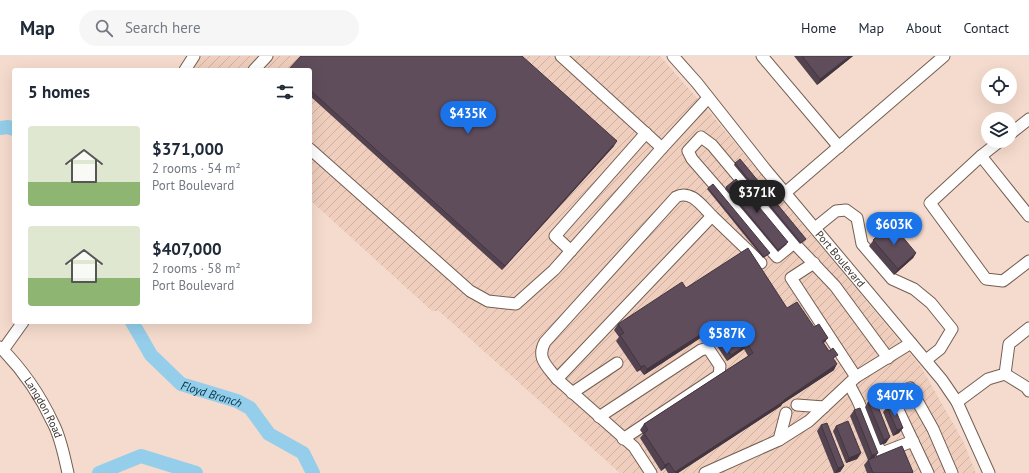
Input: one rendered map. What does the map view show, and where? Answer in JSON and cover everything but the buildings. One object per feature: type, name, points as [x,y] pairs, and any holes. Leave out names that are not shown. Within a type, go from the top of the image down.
[{"type":"street","points":[[186,68],[194,56]]},
{"type":"street","points":[[256,68],[267,56]]},
{"type":"street","points":[[561,56],[662,148]]},
{"type":"street","name":"Port Boulevard","points":[[673,56],[785,193],[926,360],[957,402],[989,473]]},
{"type":"street","points":[[762,56],[839,147]]},
{"type":"street","points":[[785,193],[944,56]]},
{"type":"street","points":[[312,151],[470,292],[488,301],[516,304],[554,270],[708,98]]},
{"type":"street","points":[[1017,128],[1029,119]]},
{"type":"street","points":[[571,251],[555,236],[646,133]]},
{"type":"street","points":[[794,243],[776,257],[692,159],[688,151],[702,137],[712,145],[794,243],[835,286],[888,358]]},
{"type":"street","points":[[991,148],[930,203],[986,279],[1003,281],[1029,261]]},
{"type":"street","points":[[981,156],[1029,216]]},
{"type":"street","points":[[651,473],[634,447],[623,439],[557,379],[542,359],[541,350],[545,342],[676,197],[681,194],[691,196],[761,263]]},
{"type":"street","points":[[815,228],[836,211],[846,210],[857,218],[862,244],[892,279],[914,289],[930,302],[952,329],[940,349],[926,360]]},
{"type":"street","points":[[557,379],[712,216]]},
{"type":"street","points":[[814,263],[791,278],[852,380],[858,401],[877,446],[882,454],[913,441]]},
{"type":"street","points":[[1,349],[21,324]]},
{"type":"street","points":[[1005,374],[1009,344],[1029,328]]},
{"type":"street","points":[[705,473],[779,440],[809,422],[852,380],[911,343]]},
{"type":"street","points":[[599,417],[701,350],[708,348],[720,366],[719,374],[623,439]]},
{"type":"street","name":"Langdon Road","points":[[1,349],[19,367],[34,389],[53,423],[67,470]]},
{"type":"street","points":[[572,393],[617,363]]},
{"type":"street","points":[[957,402],[988,379],[1005,374],[1028,388]]},
{"type":"street","points":[[928,473],[891,395],[910,388],[933,429],[952,473]]},
{"type":"street","points":[[797,405],[824,407]]},
{"type":"street","points":[[779,440],[786,413]]},
{"type":"shaded area","points":[[199,56],[660,56],[712,115],[921,367],[963,441],[976,473],[620,473],[439,311],[432,311],[312,202],[312,68],[191,68]]},
{"type":"waterway","name":"Floyd Branch","points":[[0,128],[8,127],[12,128]]},
{"type":"waterway","name":"Floyd Branch","points":[[133,324],[151,355],[181,384],[237,401],[250,408],[269,434],[303,453],[313,473]]},
{"type":"waterway","points":[[99,473],[141,456],[196,473]]}]
